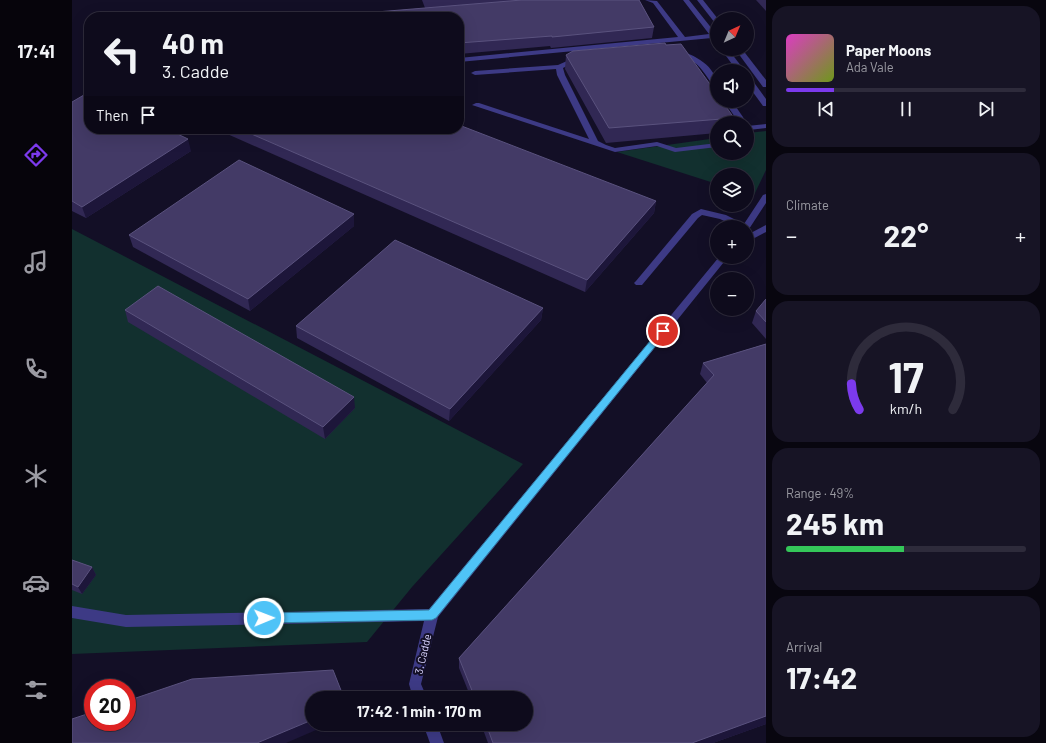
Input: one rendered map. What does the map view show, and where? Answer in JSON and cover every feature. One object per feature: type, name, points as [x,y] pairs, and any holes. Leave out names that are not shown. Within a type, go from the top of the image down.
[{"type":"street","points":[[648,0],[655,2],[683,39]]},
{"type":"street","points":[[686,0],[710,30]]},
{"type":"street","points":[[700,0],[710,13]]},
{"type":"street","points":[[464,60],[683,39],[710,38]]},
{"type":"street","points":[[667,53],[689,54],[698,60],[710,76]]},
{"type":"street","points":[[729,56],[736,64]]},
{"type":"street","points":[[743,56],[766,85]]},
{"type":"street","points":[[475,73],[559,67],[569,62],[584,60]]},
{"type":"street","points":[[559,67],[561,75],[595,142]]},
{"type":"street","points":[[754,88],[766,104]]},
{"type":"street","points":[[476,105],[583,140],[595,142],[603,147],[615,150],[657,144],[675,150],[710,146]]},
{"type":"street","points":[[754,127],[766,126]]},
{"type":"street","points":[[750,220],[766,197]]},
{"type":"street","points":[[639,283],[695,216],[701,212],[730,220]]},
{"type":"street","points":[[754,235],[766,228]]},
{"type":"street","name":"3. Cadde","points":[[418,691],[415,684],[432,614],[718,264]]},
{"type":"street","points":[[72,612],[126,621],[432,614]]},
{"type":"street","points":[[433,731],[437,743]]},
{"type":"green space","points":[[766,131],[766,170],[754,195],[754,168],[710,168],[710,182],[617,152],[710,139],[710,160],[754,160],[754,132]]},
{"type":"green space","points":[[72,229],[523,464],[412,587],[367,642],[72,654]]},
{"type":"building","points":[[522,0],[639,0],[654,27],[552,37],[464,43],[464,12],[376,12]]},
{"type":"building","points":[[665,43],[666,45],[681,44],[710,84],[710,108],[727,108],[733,116],[710,116],[710,120],[609,128],[566,55],[573,51]]},
{"type":"building","points":[[84,95],[84,134],[178,134],[188,139],[82,207],[72,201],[72,102]]},
{"type":"building","points":[[464,127],[656,201],[587,280],[251,134],[464,134]]},
{"type":"building","points":[[239,160],[354,214],[248,299],[129,235]]},
{"type":"building","points":[[395,240],[543,308],[450,409],[296,326]]},
{"type":"building","points":[[158,286],[354,397],[323,427],[125,310]]},
{"type":"building","points":[[766,299],[766,322],[756,311]]},
{"type":"building","points":[[766,344],[766,716],[692,743],[493,743],[489,731],[533,731],[533,691],[472,691],[459,658],[714,375],[703,363]]},
{"type":"building","points":[[72,560],[92,567],[78,587],[72,584]]},
{"type":"building","points":[[333,670],[341,691],[305,691],[305,723],[257,743],[72,743],[72,719],[84,715],[84,731],[136,731],[136,698],[192,679]]},
{"type":"route","points":[[264,618],[432,614],[663,331]]}]
